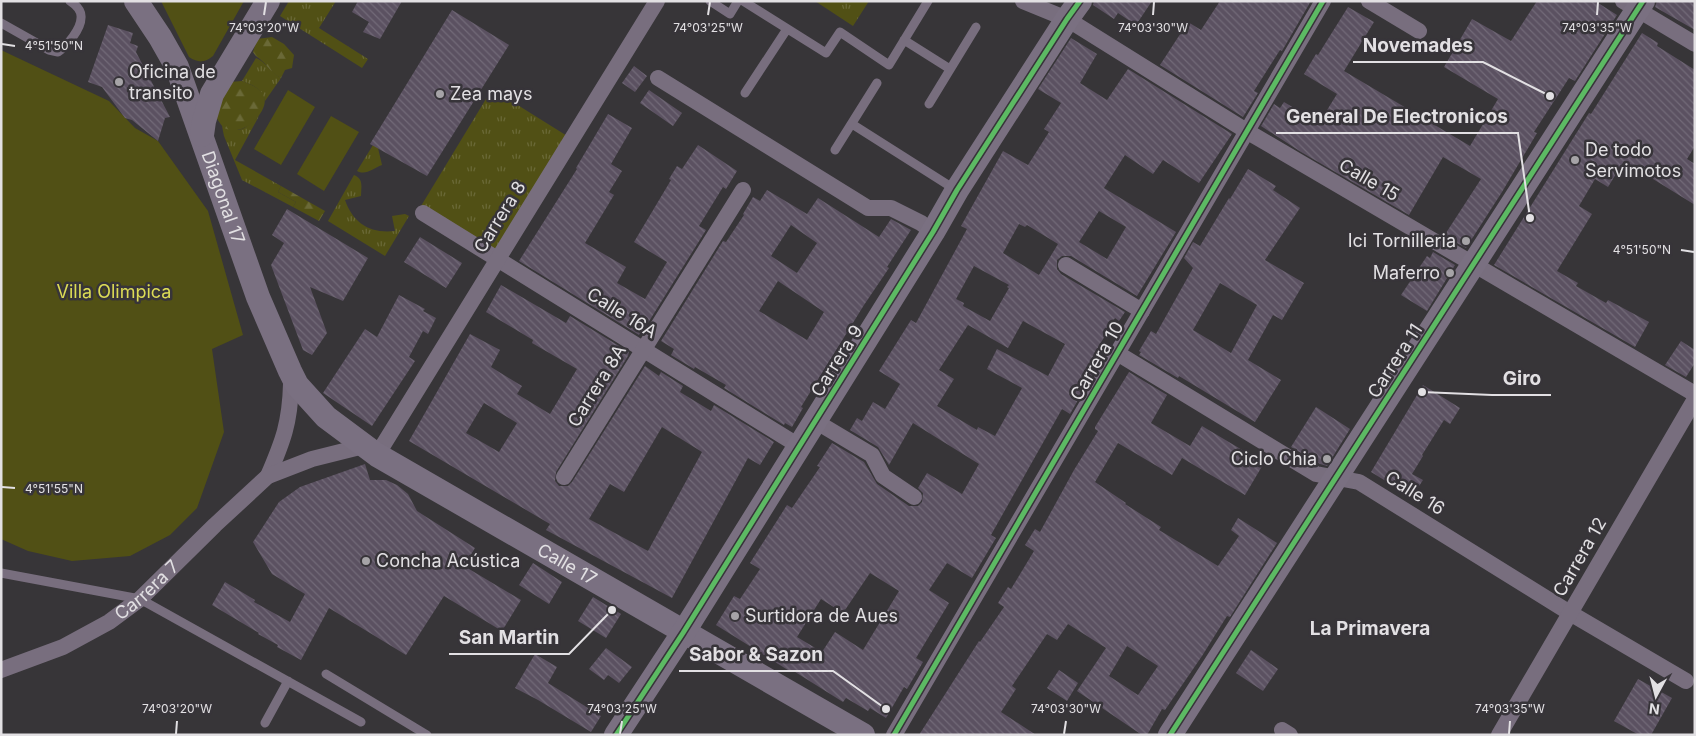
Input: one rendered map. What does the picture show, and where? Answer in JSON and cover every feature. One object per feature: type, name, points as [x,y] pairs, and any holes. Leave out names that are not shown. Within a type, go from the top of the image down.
[{"type":"main road","name":"Diagonal 17","points":[[136,1],[177,67],[275,339],[299,390]]},
{"type":"main road","points":[[177,67],[185,74],[193,77],[206,75],[213,71],[256,1]]},
{"type":"main road","points":[[202,137],[204,121],[212,94],[268,1]]},
{"type":"main road","name":"Carrera 11","points":[[1170,735],[1474,264],[1635,4]]},
{"type":"main road","name":"Carrera 9","points":[[616,735],[683,633],[933,232],[957,190],[1073,10]]},
{"type":"main road","name":"Calle 17","points":[[299,390],[326,417],[370,451],[863,735]]},
{"type":"street","name":"Carrera 8","points":[[370,451],[497,259],[657,1]]},
{"type":"street","name":"Calle 15","points":[[1023,1],[1073,10],[1248,132],[1695,394]]},
{"type":"street","name":"Carrera 10","points":[[894,735],[1323,1]]},
{"type":"street","points":[[1369,1],[1420,31]]},
{"type":"street","points":[[1635,4],[1695,44]]},
{"type":"street","points":[[658,78],[868,208],[891,208],[933,232]]},
{"type":"street","name":"Carrera 8A","points":[[564,477],[743,190]]},
{"type":"street","name":"Calle 16A","points":[[423,213],[799,446]]},
{"type":"street","points":[[1066,265],[1142,311]]},
{"type":"street","name":"Calle 16","points":[[1117,353],[1316,474],[1337,476],[1359,482],[1570,613],[1686,681]]},
{"type":"street","name":"Carrera 7","points":[[268,476],[299,390]]},
{"type":"street","name":"Carrera 12","points":[[1499,735],[1695,399]]},
{"type":"street","points":[[815,421],[872,455],[883,476],[914,497]]},
{"type":"street","name":"Carrera 7","points":[[1,670],[63,647],[109,622],[140,599],[268,476],[312,459],[370,451]]},
{"type":"lane","points":[[1,23],[49,50],[58,52],[67,45],[82,19],[80,11],[70,1]]},
{"type":"lane","points":[[710,1],[730,14],[738,1]]},
{"type":"lane","points":[[743,1],[826,53],[840,32],[889,65],[928,1]]},
{"type":"lane","points":[[929,104],[976,27]]},
{"type":"lane","points":[[745,93],[787,29]]},
{"type":"lane","points":[[904,40],[950,69]]},
{"type":"lane","points":[[835,150],[877,83]]},
{"type":"lane","points":[[852,124],[957,190]]},
{"type":"lane","points":[[1,573],[140,599],[361,722]]},
{"type":"lane","points":[[326,674],[427,735]]},
{"type":"lane","points":[[265,723],[288,681]]},
{"type":"green space","points":[[161,1],[244,1],[213,56],[201,61],[189,57]]},
{"type":"green space","points":[[289,1],[336,1],[319,28],[368,59],[362,68],[280,16]]},
{"type":"green space","points":[[815,1],[869,1],[853,26]]},
{"type":"green space","points":[[272,37],[284,44],[294,55],[292,68],[285,70],[281,78],[253,52],[257,39]]},
{"type":"green space","name":"Villa Olimpica","points":[[1,50],[109,101],[135,128],[158,141],[208,211],[243,335],[212,349],[224,432],[197,508],[170,535],[130,556],[72,561],[28,551],[1,539]]},
{"type":"green space","points":[[256,58],[281,78],[265,101],[260,90],[242,81]]},
{"type":"green space","points":[[242,81],[260,91],[264,96],[265,102],[259,116],[253,122],[238,130],[230,130],[223,127],[214,114],[230,82]]},
{"type":"green space","points":[[492,89],[572,139],[497,259],[418,211]]},
{"type":"green space","points":[[288,90],[315,107],[281,165],[254,149]]},
{"type":"green space","points":[[259,116],[235,160],[281,186],[278,192],[296,202],[293,207],[242,180],[224,136],[222,126],[234,130],[242,129]]},
{"type":"green space","points":[[331,116],[359,132],[324,191],[297,174]]},
{"type":"green space","points":[[373,145],[378,148],[382,165],[363,173],[357,171]]},
{"type":"green space","points":[[354,175],[361,181],[361,196],[345,200],[348,208],[358,221],[370,229],[395,231],[392,216],[405,214],[409,216],[385,256],[328,221]]},
{"type":"green space","points":[[281,186],[325,211],[319,221],[293,207],[296,202],[278,192]]},
{"type":"building","points":[[358,1],[402,1],[380,39],[363,32],[369,22],[352,12]]},
{"type":"building","points":[[1094,1],[1152,1],[1136,25],[1118,13],[1114,19],[1093,5]]},
{"type":"building","points":[[1220,1],[1311,1],[1282,51],[1280,50],[1254,91],[1258,93],[1243,117],[1160,65],[1188,22],[1201,30]]},
{"type":"building","points":[[1537,1],[1595,1],[1617,15],[1575,81],[1569,78],[1534,132],[1537,133],[1466,248],[1444,236],[1481,179],[1443,157],[1409,215],[1301,152],[1261,126],[1274,104],[1280,108],[1284,102],[1319,123],[1337,94],[1304,74],[1348,7],[1374,22],[1344,71],[1470,146],[1498,99],[1444,67],[1472,19],[1511,41]]},
{"type":"building","points":[[1657,1],[1695,1],[1695,30],[1655,7]]},
{"type":"building","name":"Zea mays","points":[[452,10],[509,45],[427,176],[370,144]]},
{"type":"building","name":"Oficina de transito","points":[[108,25],[133,33],[130,43],[138,46],[136,52],[170,117],[165,118],[158,141],[132,120],[125,118],[102,87],[88,82]]},
{"type":"building","points":[[1642,33],[1658,43],[1657,46],[1695,70],[1695,146],[1687,159],[1695,164],[1695,205],[1624,161],[1608,187],[1595,179],[1579,206],[1592,214],[1557,271],[1578,283],[1576,286],[1606,303],[1608,300],[1649,322],[1635,347],[1494,265],[1589,113],[1591,114]]},
{"type":"building","points":[[1071,38],[1097,54],[1080,83],[1107,100],[1128,69],[1232,134],[1199,183],[1163,160],[1153,174],[1125,155],[1104,188],[1176,232],[1137,296],[1071,256],[1062,256],[1057,260],[1057,269],[1061,274],[1125,312],[1119,321],[1115,318],[1090,362],[1097,367],[1070,414],[1062,409],[991,535],[996,538],[972,578],[947,563],[929,590],[949,603],[916,658],[923,662],[907,689],[904,687],[886,718],[870,708],[868,711],[846,698],[843,702],[716,625],[734,596],[740,599],[760,569],[750,563],[787,505],[792,508],[820,467],[817,466],[832,443],[864,462],[877,484],[909,506],[918,506],[922,502],[923,493],[918,488],[927,473],[962,494],[979,464],[913,423],[889,465],[878,447],[850,430],[857,418],[862,421],[873,402],[885,409],[900,384],[879,371],[911,320],[916,323],[967,229],[961,226],[1003,151],[1028,165],[1049,132],[1044,129],[1061,103],[1038,89]],"holes":[[[1099,211],[1126,227],[1107,259],[1079,242]],[[1019,224],[1025,227],[1027,225],[1058,244],[1039,275],[1003,253]],[[974,266],[1009,285],[990,321],[963,306],[964,303],[956,299]],[[1023,321],[1065,344],[1048,376],[997,349],[987,369],[1022,388],[995,436],[978,427],[977,430],[937,406],[954,379],[939,370],[968,325],[1008,348]],[[870,573],[899,591],[863,650],[835,632],[822,652],[797,637],[821,599],[843,613]]]},
{"type":"building","points":[[634,66],[647,76],[635,92],[622,83]]},
{"type":"building","points":[[649,90],[682,113],[673,126],[640,103]]},
{"type":"building","points":[[608,114],[632,128],[611,164],[622,171],[609,192],[614,195],[585,243],[626,267],[617,283],[645,299],[667,262],[634,242],[671,180],[669,179],[677,166],[682,169],[698,145],[737,171],[726,189],[723,187],[699,226],[706,230],[639,335],[519,261],[577,169]]},
{"type":"building","points":[[1248,169],[1276,186],[1273,190],[1300,208],[1265,260],[1304,283],[1282,320],[1273,315],[1248,360],[1281,380],[1255,422],[1179,376],[1178,378],[1139,355],[1141,352],[1139,351],[1151,331],[1156,334],[1193,268],[1184,258],[1193,242],[1200,246]],"holes":[[[1220,283],[1257,305],[1231,353],[1193,330]]]},
{"type":"building","points":[[767,190],[807,214],[818,198],[879,237],[891,219],[911,230],[801,407],[803,408],[792,427],[785,423],[784,425],[724,388],[726,385],[671,355],[674,349],[661,341],[723,241],[726,242],[744,215],[753,197],[760,201]],"holes":[[[791,225],[817,243],[797,273],[771,256]],[[778,281],[824,312],[807,340],[759,311]]]},
{"type":"building","points":[[287,209],[368,258],[343,301],[310,287],[327,333],[312,355],[303,350],[271,265],[284,243],[272,235]]},
{"type":"building","points":[[420,237],[462,263],[446,288],[404,262]]},
{"type":"building","points":[[1433,252],[1455,265],[1427,311],[1401,295],[1427,256],[1430,258]]},
{"type":"building","points":[[501,285],[566,323],[570,316],[629,352],[556,472],[555,481],[559,486],[568,486],[572,482],[645,366],[659,376],[661,372],[683,386],[680,392],[711,411],[714,405],[774,442],[760,465],[748,458],[672,598],[546,530],[550,524],[409,441],[470,334],[500,350],[491,367],[522,386],[517,394],[550,414],[577,369],[532,343],[533,340],[486,312]],"holes":[[[484,403],[517,423],[499,452],[466,433]],[[662,427],[702,452],[648,551],[589,519],[610,484],[624,492]]]},
{"type":"building","points":[[399,295],[425,309],[423,311],[436,318],[428,334],[423,331],[409,357],[415,361],[372,426],[323,393],[365,329],[377,337]]},
{"type":"building","points":[[1681,341],[1695,350],[1695,363],[1686,377],[1665,365]]},
{"type":"building","points":[[1129,372],[1167,395],[1151,423],[1190,446],[1202,426],[1264,463],[1245,495],[1182,458],[1172,475],[1118,443],[1095,482],[1161,527],[1159,530],[1218,566],[1239,536],[1231,530],[1238,518],[1277,543],[1230,617],[1227,616],[1165,710],[1162,709],[1147,735],[1142,735],[1077,691],[1106,648],[1068,624],[1057,640],[1047,634],[1012,686],[1016,689],[1001,712],[1036,735],[919,735],[979,641],[1004,607],[998,603],[1008,587],[1011,589],[1034,551],[1025,545],[1035,529],[1040,532],[1098,431],[1095,427]],"holes":[[[1127,646],[1158,666],[1138,695],[1109,676]]]},
{"type":"building","points":[[1423,385],[1460,408],[1450,424],[1444,420],[1422,455],[1412,474],[1423,480],[1412,497],[1371,472]]},
{"type":"building","points":[[1316,407],[1350,429],[1327,466],[1291,447]]},
{"type":"building","name":"Concha Acústica","points":[[365,464],[370,480],[386,480],[397,485],[408,494],[417,511],[475,548],[464,566],[521,600],[502,631],[444,596],[406,655],[329,608],[301,660],[277,647],[278,645],[212,605],[225,582],[255,600],[254,602],[290,622],[305,594],[272,574],[253,542],[279,502],[300,487]]},
{"type":"building","points":[[533,563],[562,582],[549,604],[519,585]]},
{"type":"building","points":[[593,597],[621,614],[606,638],[578,621]]},
{"type":"building","points":[[606,648],[632,667],[619,683],[608,675],[604,680],[589,669]]},
{"type":"building","points":[[1251,650],[1278,669],[1263,691],[1236,673]]},
{"type":"building","points":[[535,654],[557,667],[548,683],[601,716],[591,732],[515,688]]},
{"type":"building","points":[[1059,670],[1078,683],[1067,701],[1047,688]]},
{"type":"building","points":[[1638,679],[1672,698],[1651,735],[1639,735],[1614,721]]},
{"type":"cycle path","points":[[616,735],[683,633],[933,232],[957,190],[1080,1]]},
{"type":"cycle path","points":[[894,735],[1323,1]]},
{"type":"cycle path","points":[[1170,735],[1643,1]]},
{"type":"place","name":"Oficina de transito","points":[[119,82]]},
{"type":"place","name":"Zea mays","points":[[440,94]]},
{"type":"place","name":"Novemades","points":[[1550,96]]},
{"type":"place","name":"De todo Servimotos","points":[[1575,160]]},
{"type":"place","name":"General De Electronicos","points":[[1530,218]]},
{"type":"place","name":"Ici Tornilleria","points":[[1466,241]]},
{"type":"place","name":"Maferro","points":[[1450,273]]},
{"type":"place","name":"Giro","points":[[1422,392]]},
{"type":"place","name":"Ciclo Chia","points":[[1327,459]]},
{"type":"place","name":"Concha Acústica","points":[[366,561]]},
{"type":"place","name":"San Martin","points":[[612,610]]},
{"type":"place","name":"Surtidora de Aues","points":[[735,616]]},
{"type":"place","name":"Sabor & Sazon","points":[[886,709]]},
{"type":"district","name":"La Primavera","points":[[1370,628]]}]
